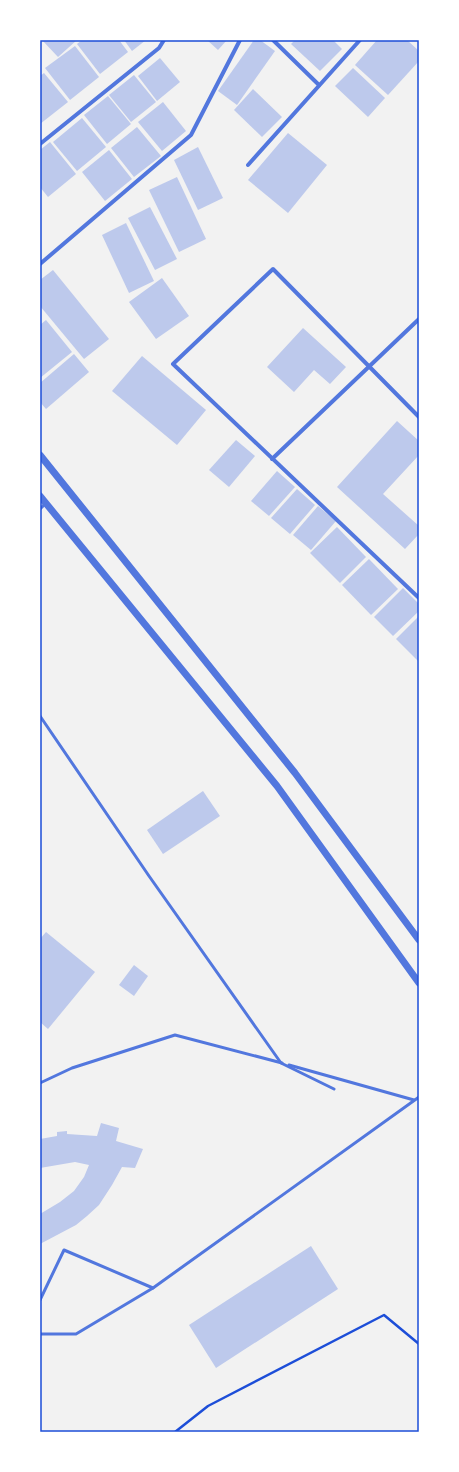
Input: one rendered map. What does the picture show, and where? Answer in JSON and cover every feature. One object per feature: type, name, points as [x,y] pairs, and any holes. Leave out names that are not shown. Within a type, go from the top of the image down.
[{"type":"street","points":[[40,144],[159,48],[164,40]]},
{"type":"street","points":[[40,264],[191,135],[240,40]]},
{"type":"street","points":[[273,40],[319,85]]},
{"type":"street","points":[[248,165],[360,40]]},
{"type":"street","points":[[419,417],[273,269],[173,364],[419,598]]},
{"type":"street","points":[[272,459],[419,319]]},
{"type":"street","points":[[40,455],[295,773],[419,940]]},
{"type":"street","points":[[40,496],[43,506],[277,786],[419,982]]},
{"type":"lane","points":[[40,716],[149,876],[281,1063],[334,1089]]},
{"type":"lane","points":[[40,1083],[72,1068],[175,1035],[414,1100]]},
{"type":"lane","points":[[40,1334],[76,1334],[153,1288],[419,1097]]},
{"type":"lane","points":[[40,1300],[64,1250],[153,1288]]},
{"type":"path","points":[[175,1432],[208,1406],[384,1315],[419,1344]]},
{"type":"building","points":[[42,40],[77,40],[58,57]]},
{"type":"building","points":[[82,40],[119,40],[128,52],[100,74],[77,44]]},
{"type":"building","points":[[124,40],[146,40],[132,51]]},
{"type":"building","points":[[207,40],[227,40],[218,50]]},
{"type":"building","points":[[254,40],[260,40],[275,51],[237,105],[218,91]]},
{"type":"building","points":[[295,40],[333,40],[342,49],[320,71],[291,44]]},
{"type":"building","points":[[377,40],[407,40],[419,51],[419,61],[388,95],[355,65]]},
{"type":"building","points":[[75,46],[99,77],[70,100],[45,68]]},
{"type":"building","points":[[160,58],[180,82],[157,101],[138,76]]},
{"type":"building","points":[[353,68],[385,98],[368,117],[335,86]]},
{"type":"building","points":[[44,73],[68,102],[40,124],[40,76]]},
{"type":"building","points":[[134,75],[156,102],[131,122],[109,95]]},
{"type":"building","points":[[253,89],[282,117],[262,137],[234,110]]},
{"type":"building","points":[[108,96],[131,124],[107,144],[84,115]]},
{"type":"building","points":[[163,102],[186,131],[162,151],[138,122]]},
{"type":"building","points":[[82,118],[106,147],[77,171],[53,142]]},
{"type":"building","points":[[137,127],[161,156],[134,177],[111,148]]},
{"type":"building","points":[[288,133],[327,165],[288,213],[248,180]]},
{"type":"building","points":[[50,142],[76,174],[48,197],[40,187],[40,150]]},
{"type":"building","points":[[198,147],[223,198],[198,210],[174,160]]},
{"type":"building","points":[[109,150],[132,179],[105,201],[82,172]]},
{"type":"building","points":[[177,177],[206,239],[179,252],[149,190]]},
{"type":"building","points":[[150,207],[177,259],[155,270],[128,218]]},
{"type":"building","points":[[126,223],[154,281],[129,293],[102,235]]},
{"type":"building","points":[[53,270],[109,339],[84,359],[40,306],[40,280]]},
{"type":"building","points":[[162,278],[189,316],[156,339],[129,302]]},
{"type":"building","points":[[46,320],[72,352],[40,378],[40,325]]},
{"type":"building","points":[[303,328],[346,367],[330,384],[314,370],[294,392],[267,367]]},
{"type":"building","points":[[74,354],[89,372],[46,409],[40,402],[40,383]]},
{"type":"building","points":[[142,356],[206,410],[177,445],[112,391]]},
{"type":"building","points":[[397,421],[419,441],[419,455],[383,494],[419,526],[419,534],[405,549],[337,487]]},
{"type":"building","points":[[236,440],[255,456],[229,487],[209,470]]},
{"type":"building","points":[[277,471],[295,487],[269,516],[251,501]]},
{"type":"building","points":[[297,489],[315,505],[290,534],[271,518]]},
{"type":"building","points":[[318,506],[336,521],[311,550],[293,535]]},
{"type":"building","points":[[337,527],[366,557],[340,583],[310,553]]},
{"type":"building","points":[[369,559],[398,589],[371,615],[342,585]]},
{"type":"building","points":[[403,588],[419,604],[419,611],[393,636],[374,617]]},
{"type":"building","points":[[419,616],[419,662],[396,639]]},
{"type":"building","points":[[203,791],[220,816],[163,854],[147,830]]},
{"type":"building","points":[[46,932],[95,972],[48,1029],[40,1022],[40,939]]},
{"type":"building","points":[[134,965],[148,976],[134,996],[119,985]]},
{"type":"building","points":[[101,1123],[119,1128],[116,1141],[143,1149],[135,1168],[122,1167],[99,1205],[76,1225],[40,1244],[40,1214],[60,1202],[74,1191],[84,1177],[89,1165],[75,1162],[40,1168],[40,1139],[57,1136],[57,1132],[67,1131],[67,1134],[97,1136]]},
{"type":"building","points":[[311,1246],[338,1289],[216,1368],[189,1325]]}]
